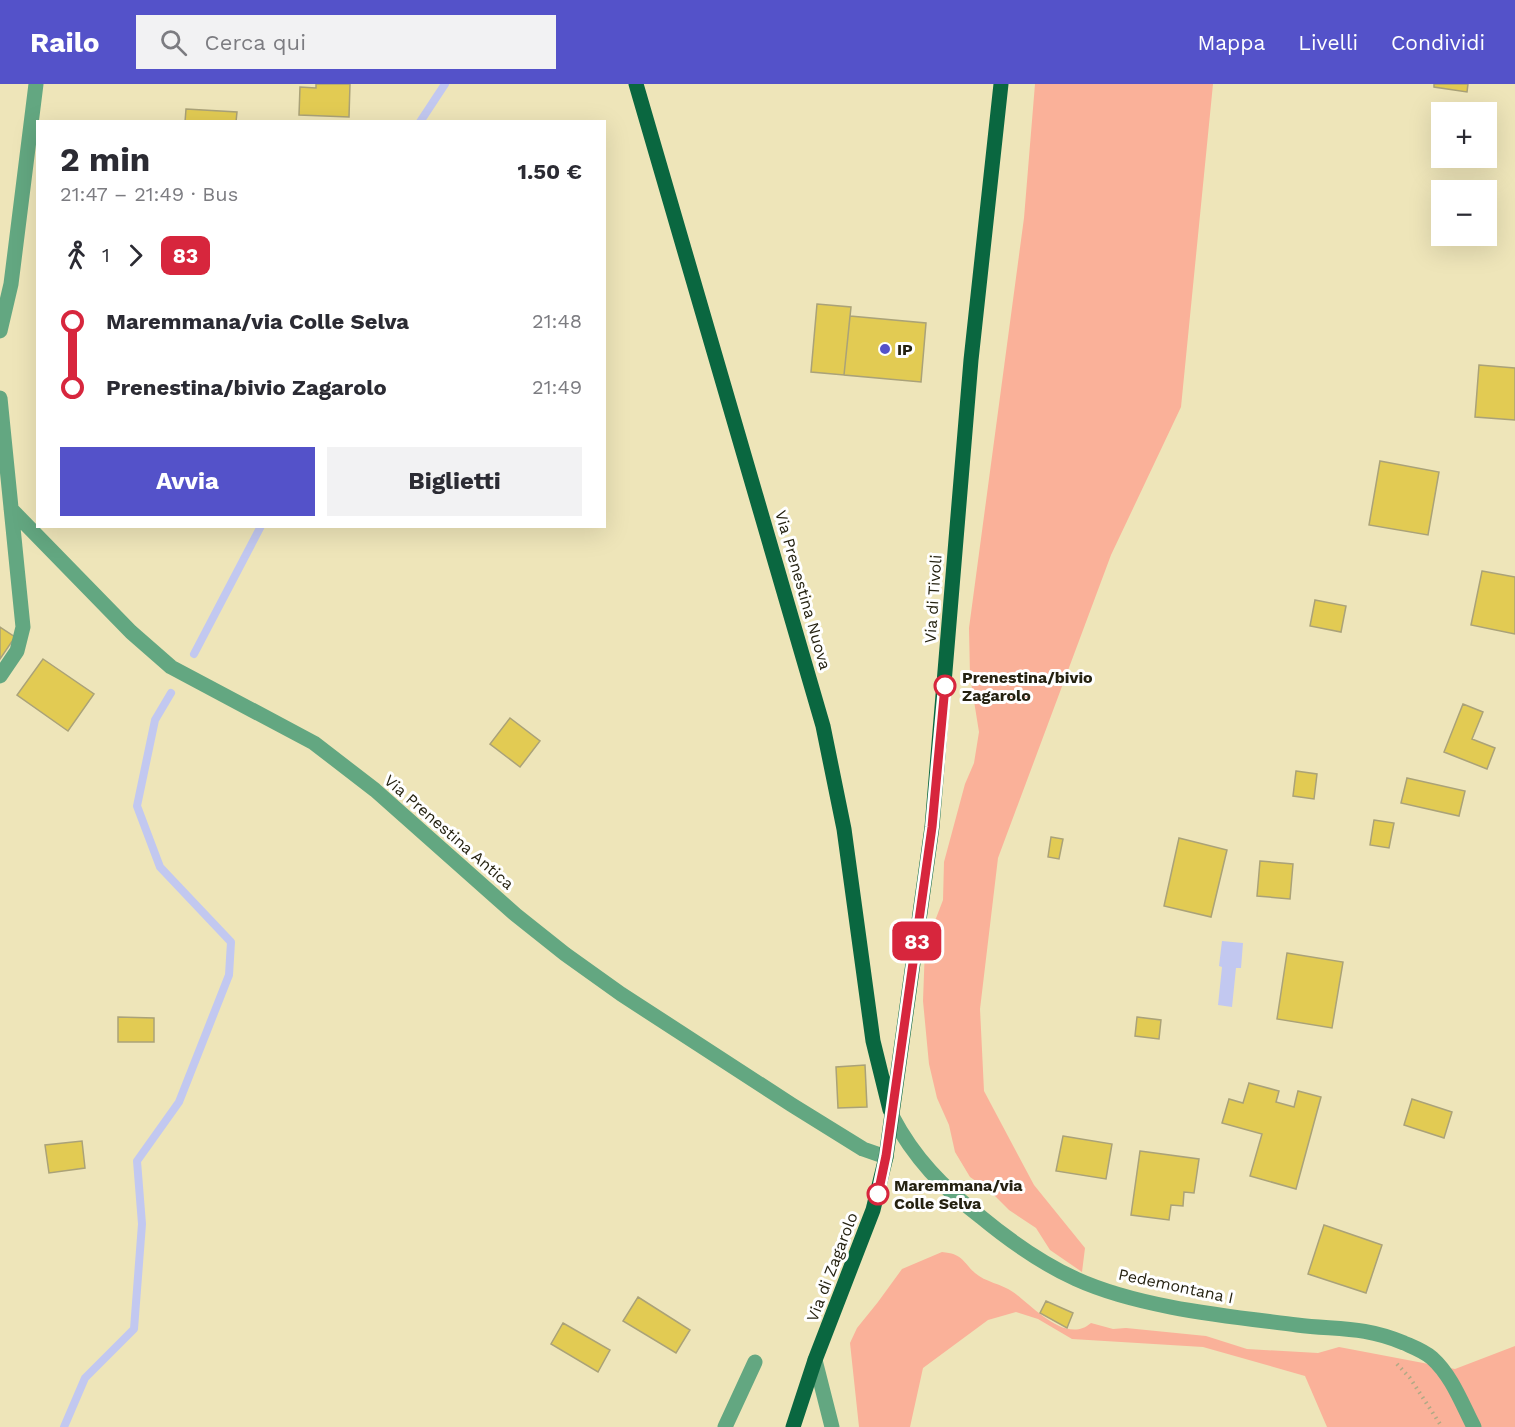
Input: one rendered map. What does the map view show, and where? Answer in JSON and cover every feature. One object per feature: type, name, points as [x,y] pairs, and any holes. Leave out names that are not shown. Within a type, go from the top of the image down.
[{"type":"main road","name":"Via Prenestina Nuova","points":[[636,84],[823,726],[844,829],[873,1041],[892,1116]]},
{"type":"main road","name":"Via di Tivoli","points":[[892,1116],[932,827],[972,349],[1001,84]]},
{"type":"main road","name":"Via di Zagarolo","points":[[793,1427],[815,1360],[873,1210],[886,1156],[892,1116]]},
{"type":"street","points":[[0,331],[11,284],[36,84]]},
{"type":"street","points":[[0,398],[6,509],[23,627],[17,651],[0,676]]},
{"type":"street","name":"Via Prenestina Antica","points":[[6,509],[131,632],[171,667],[192,680],[292,730],[321,748],[375,790],[516,915],[574,961],[792,1105],[863,1149],[886,1156]]},
{"type":"street","name":"Pedemontana I","points":[[892,1116],[910,1149],[933,1176],[1011,1242],[1043,1262],[1077,1279],[1118,1294],[1225,1316],[1301,1326],[1364,1330],[1392,1338],[1431,1357],[1445,1373],[1474,1427]]},
{"type":"street","points":[[815,1360],[832,1427]]},
{"type":"street","points":[[725,1427],[755,1362]]},
{"type":"shaded area","points":[[1035,84],[1213,84],[1181,407],[1111,555],[998,858],[980,1009],[984,1091],[1034,1185],[1085,1248],[1082,1272],[1050,1250],[1036,1228],[1009,1210],[990,1191],[970,1177],[955,1152],[949,1125],[937,1098],[929,1064],[923,1001],[925,947],[943,900],[944,862],[965,784],[974,763],[979,732],[970,676],[969,628],[1024,218]]},
{"type":"shaded area","points":[[942,1252],[958,1256],[979,1276],[1009,1289],[1050,1321],[1071,1329],[1081,1329],[1091,1323],[1113,1329],[1126,1328],[1206,1336],[1247,1349],[1318,1353],[1339,1347],[1455,1369],[1515,1346],[1515,1427],[1327,1427],[1305,1376],[1203,1347],[1072,1339],[1038,1319],[1016,1312],[988,1320],[923,1368],[910,1427],[859,1427],[850,1343],[857,1328],[902,1269]]},
{"type":"water","points":[[1222,941],[1243,943],[1241,968],[1236,968],[1232,1007],[1218,1005]]},
{"type":"building","points":[[316,84],[350,84],[349,117],[299,115],[300,87],[316,88]]},
{"type":"building","points":[[1434,84],[1468,84],[1467,92],[1434,87]]},
{"type":"building","points":[[186,109],[237,112],[236,120],[185,120]]},
{"type":"building","points":[[817,304],[851,307],[844,375],[811,372]]},
{"type":"building","name":"IP","points":[[850,316],[926,323],[921,382],[844,375]]},
{"type":"building","points":[[1479,365],[1515,368],[1515,420],[1475,417]]},
{"type":"building","points":[[1380,461],[1439,472],[1428,535],[1369,525]]},
{"type":"building","points":[[1482,571],[1515,577],[1515,634],[1471,625]]},
{"type":"building","points":[[1315,600],[1346,606],[1341,632],[1310,626]]},
{"type":"building","points":[[0,627],[15,637],[0,659]]},
{"type":"building","points":[[43,659],[94,694],[68,731],[17,695]]},
{"type":"building","points":[[1463,704],[1483,712],[1472,739],[1495,748],[1487,769],[1444,752]]},
{"type":"building","points":[[510,718],[540,741],[520,767],[490,744]]},
{"type":"building","points":[[1296,771],[1317,774],[1314,799],[1293,796]]},
{"type":"building","points":[[1407,778],[1465,791],[1459,816],[1401,803]]},
{"type":"building","points":[[1374,820],[1394,823],[1389,848],[1370,845]]},
{"type":"building","points":[[1051,837],[1063,839],[1059,859],[1048,857]]},
{"type":"building","points":[[1179,838],[1227,850],[1211,917],[1164,906]]},
{"type":"building","points":[[1260,861],[1293,864],[1290,899],[1257,896]]},
{"type":"building","points":[[1287,953],[1343,962],[1332,1028],[1277,1019]]},
{"type":"building","points":[[118,1017],[154,1018],[154,1042],[118,1042]]},
{"type":"building","points":[[1137,1017],[1161,1020],[1159,1039],[1135,1036]]},
{"type":"building","points":[[865,1065],[867,1107],[838,1108],[836,1067]]},
{"type":"building","points":[[1249,1083],[1279,1091],[1276,1102],[1294,1107],[1298,1091],[1321,1097],[1296,1189],[1250,1176],[1262,1134],[1222,1123],[1229,1099],[1243,1103]]},
{"type":"building","points":[[1412,1099],[1452,1112],[1444,1138],[1404,1125]]},
{"type":"building","points":[[1063,1136],[1112,1144],[1106,1179],[1056,1171]]},
{"type":"building","points":[[82,1141],[85,1168],[49,1173],[45,1145]]},
{"type":"building","points":[[1140,1151],[1199,1159],[1194,1193],[1184,1192],[1183,1206],[1171,1205],[1169,1220],[1131,1215]]},
{"type":"building","points":[[1324,1225],[1382,1245],[1366,1293],[1308,1274]]},
{"type":"building","points":[[638,1297],[690,1330],[676,1353],[623,1321]]},
{"type":"building","points":[[1046,1301],[1073,1313],[1067,1328],[1040,1313]]},
{"type":"building","points":[[563,1323],[610,1350],[598,1372],[551,1344]]},
{"type":"waterway","points":[[421,120],[445,84]]},
{"type":"waterway","points":[[194,654],[260,528]]},
{"type":"waterway","points":[[64,1427],[85,1378],[134,1329],[142,1224],[137,1161],[179,1102],[229,975],[231,942],[160,867],[137,806],[155,720],[171,693]]},
{"type":"bus line","name":"83","points":[[878,1194],[886,1156],[912,982],[932,827],[945,686]]},
{"type":"place","name":"IP","points":[[885,349]]},
{"type":"place","name":"Prenestina/bivio Zagarolo","points":[[945,686]]},
{"type":"place","name":"Maremmana/via Colle Selva","points":[[878,1194]]}]
